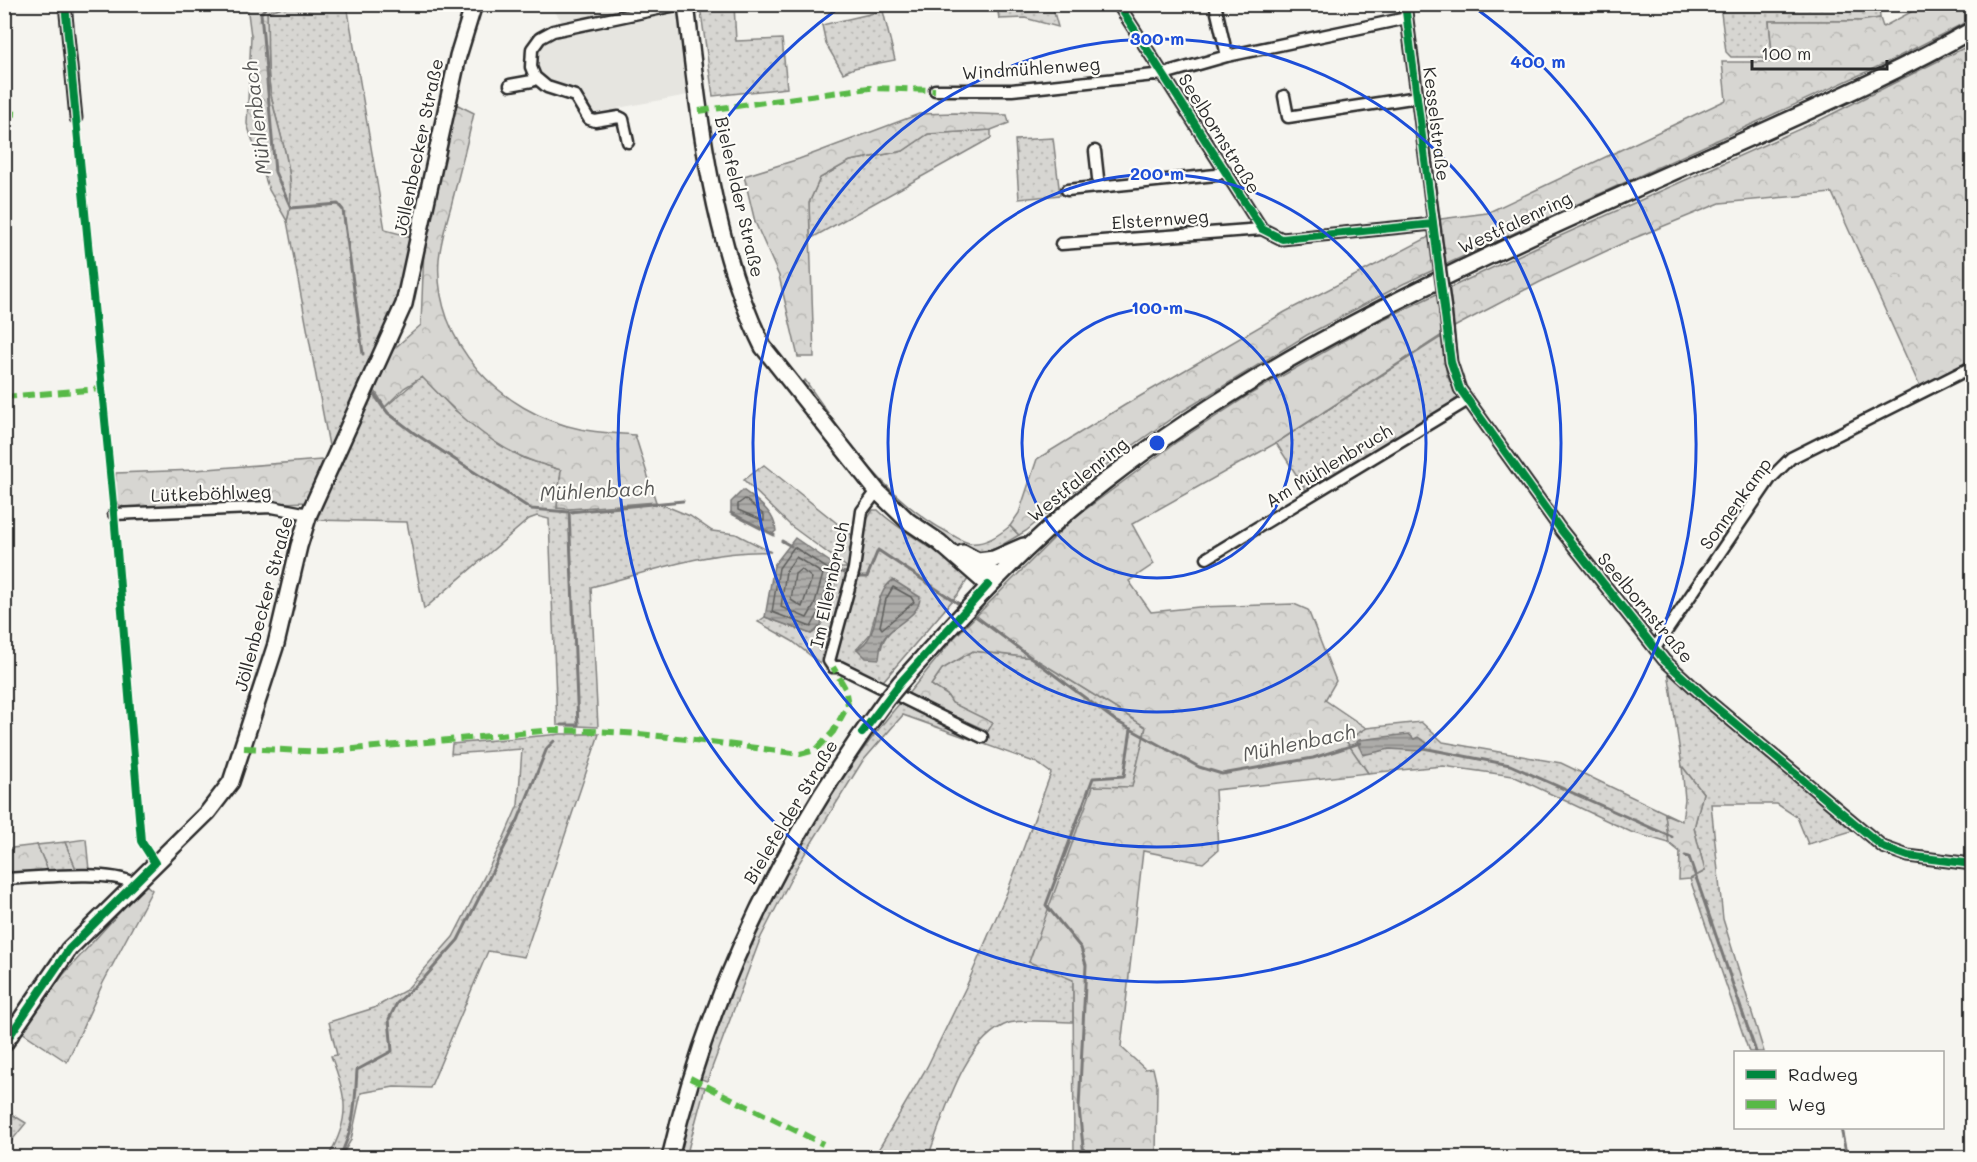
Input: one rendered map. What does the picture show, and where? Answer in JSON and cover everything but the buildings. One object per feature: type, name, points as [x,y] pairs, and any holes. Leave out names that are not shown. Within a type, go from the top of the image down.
[{"type":"main road","name":"Jöllenbecker Straße","points":[[4,1044],[11,1022],[69,949],[133,883],[208,812],[231,782],[276,644],[298,546],[309,514],[404,304],[458,56],[474,4]]},
{"type":"main road","name":"Bielefelder Straße","points":[[686,4],[699,111],[711,177],[730,259],[751,322],[778,367],[877,491],[908,521],[992,581]]},
{"type":"main road","name":"Westfalenring","points":[[992,581],[1032,542],[1107,479],[1171,434],[1274,368],[1356,322],[1514,244],[1823,104],[1972,30]]},
{"type":"main road","name":"Bielefelder Straße","points":[[939,542],[978,561],[992,581]]},
{"type":"main road","points":[[978,561],[994,559],[1032,542]]},
{"type":"main road","name":"Bielefelder Straße","points":[[670,1158],[704,1035],[752,921],[813,806],[886,700],[992,581]]},
{"type":"street","points":[[66,4],[76,118]]},
{"type":"street","points":[[628,142],[623,119],[619,117],[595,121],[589,119],[575,96],[548,87],[535,77],[530,58],[532,49],[540,38],[553,31],[681,4]]},
{"type":"street","name":"Seelbornstraße","points":[[1118,4],[1164,74],[1222,171],[1262,230]]},
{"type":"street","points":[[1215,4],[1227,56]]},
{"type":"street","name":"Kesselstraße","points":[[1405,4],[1437,247]]},
{"type":"street","name":"Windmühlenweg","points":[[935,90],[1012,90],[1164,74],[1227,56],[1407,18]]},
{"type":"street","points":[[510,85],[532,81],[535,77]]},
{"type":"street","points":[[1284,96],[1288,117],[1418,97]]},
{"type":"street","points":[[1095,151],[1099,187]]},
{"type":"street","points":[[1067,190],[1216,176],[1222,171]]},
{"type":"street","points":[[1262,230],[1282,239],[1433,224]]},
{"type":"street","name":"Elsternweg","points":[[1061,244],[1262,230]]},
{"type":"street","name":"Seelbornstraße","points":[[1437,247],[1455,378],[1468,400],[1561,530],[1655,648],[1712,704],[1883,847],[1908,856],[1972,864]]},
{"type":"street","name":"Sonnenkamp","points":[[1655,648],[1770,478],[1791,458],[1972,368]]},
{"type":"street","name":"Am Mühlenbruch","points":[[1207,558],[1468,400]]},
{"type":"street","name":"Im Ellernbruch","points":[[877,491],[862,511],[854,569],[830,662],[833,667],[840,667],[982,737]]},
{"type":"street","name":"Lütkeböhlweg","points":[[114,514],[272,507],[309,514]]},
{"type":"street","points":[[4,879],[103,876],[121,877],[133,883]]},
{"type":"shaded area","points":[[550,5],[676,5],[688,95],[618,108],[614,113],[592,117],[584,101],[544,81],[536,69],[534,54],[544,40],[565,26]]},
{"type":"green space","points":[[247,5],[288,5],[267,12],[269,85],[291,190],[287,221],[269,190],[247,124],[251,36]]},
{"type":"green space","points":[[288,5],[347,5],[385,230],[412,237],[393,314],[330,451],[287,221],[291,190],[287,158],[268,75],[267,12]]},
{"type":"green space","points":[[696,5],[734,5],[736,41],[782,39],[787,88],[713,96],[700,6]]},
{"type":"green space","points":[[997,5],[1052,5],[1058,27],[1025,18],[999,19]]},
{"type":"green space","points":[[1720,5],[1879,5],[1880,18],[1860,21],[1769,21],[1773,62],[1759,57],[1731,57],[1726,52]]},
{"type":"green space","points":[[1924,5],[1972,5],[1972,19],[1890,61],[1403,284],[1307,335],[1178,414],[1111,461],[1026,531],[1019,535],[1010,526],[1019,513],[1037,459],[1125,405],[1285,312],[1427,238],[1441,219],[1487,213],[1726,100],[1722,62],[1773,62],[1769,21],[1860,21],[1880,18],[1883,27]]},
{"type":"green space","points":[[883,11],[895,60],[854,68],[843,73],[826,44],[822,25]]},
{"type":"green space","points":[[1972,44],[1972,375],[1925,398],[1832,193],[1720,203],[1632,239],[1540,282],[1456,326],[1276,443],[1132,524],[1154,564],[1129,581],[1151,612],[1199,607],[1294,604],[1308,610],[1336,681],[1325,700],[1366,728],[1346,741],[1368,773],[1215,790],[1218,850],[1203,863],[1143,851],[1121,1047],[1145,1069],[1153,1068],[1157,1086],[1156,1157],[1074,1157],[1073,980],[1029,962],[1093,786],[1132,787],[1146,727],[1034,658],[973,651],[942,669],[931,685],[947,695],[952,703],[993,723],[988,731],[907,695],[953,639],[1074,518],[1178,441],[1247,396],[1371,325],[1549,241],[1822,119]]},
{"type":"green space","points":[[456,104],[474,113],[439,259],[440,290],[447,319],[460,345],[478,370],[499,390],[524,407],[551,421],[580,429],[635,435],[656,502],[557,508],[561,470],[529,460],[496,443],[457,412],[422,377],[404,388],[385,407],[375,391],[388,354],[421,325],[424,247]]},
{"type":"green space","points":[[919,114],[1007,115],[1009,123],[991,130],[928,134],[903,151],[850,161],[820,178],[809,203],[814,357],[798,357],[779,276],[755,222],[744,176],[799,159]]},
{"type":"green space","points":[[991,130],[991,138],[810,239],[809,203],[820,178],[850,161],[903,151],[928,134]]},
{"type":"green space","points":[[1053,138],[1060,195],[1019,199],[1015,140]]},
{"type":"green space","points":[[1441,337],[1447,376],[1458,394],[1458,400],[1308,493],[1276,443]]},
{"type":"green space","points":[[422,376],[453,409],[523,458],[561,470],[557,508],[656,502],[690,516],[712,531],[736,534],[771,552],[748,552],[703,558],[591,587],[598,727],[557,725],[549,519],[537,516],[529,519],[424,609],[407,522],[314,520],[373,394],[383,409]]},
{"type":"green space","points":[[805,380],[868,466],[886,485],[927,520],[969,543],[986,541],[1010,526],[1019,535],[985,555],[957,547],[930,532],[881,488],[858,462],[800,387]]},
{"type":"green space","points":[[321,460],[324,467],[310,497],[304,502],[134,511],[119,505],[114,494],[116,473],[195,470]]},
{"type":"green space","points":[[764,465],[853,536],[849,569],[820,663],[792,641],[758,622],[765,617],[811,634],[839,568],[848,568],[791,526],[744,480]]},
{"type":"green space","points":[[873,510],[878,510],[900,528],[951,562],[968,579],[958,594],[884,680],[879,682],[834,658],[859,574],[866,521]],"holes":[[[880,597],[913,613],[889,633],[881,649],[857,649],[870,634]]]},
{"type":"green space","points":[[973,651],[1034,658],[1146,727],[1132,787],[1029,962],[1073,979],[1073,1022],[1014,1022],[993,1032],[979,1045],[957,1081],[928,1157],[874,1157],[927,1067],[966,987],[1008,890],[1051,773],[1037,763],[903,715],[862,762],[799,863],[761,937],[707,1081],[699,1078],[736,980],[780,885],[832,795],[894,710],[907,695],[988,731],[992,723],[952,703],[947,695],[931,685],[942,669]]},
{"type":"green space","points":[[1668,671],[1855,830],[1808,844],[1797,817],[1777,804],[1711,804],[1723,919],[1764,1051],[1749,1051],[1690,879],[1705,871],[1694,828],[1703,793],[1682,766]]},
{"type":"green space","points":[[1421,722],[1443,742],[1561,763],[1682,821],[1665,814],[1669,843],[1631,832],[1513,776],[1443,766],[1368,773],[1346,741],[1366,728]]},
{"type":"green space","points":[[561,734],[599,734],[524,957],[488,951],[430,1088],[394,1087],[361,1093],[351,1140],[341,1157],[328,1157],[340,1131],[344,1107],[341,1084],[331,1056],[337,1055],[329,1022],[374,1008],[406,990],[453,937],[502,842],[518,805],[522,749],[451,754],[452,744]]},
{"type":"green space","points":[[1682,766],[1703,793],[1694,828],[1705,871],[1690,879],[1679,880],[1680,852],[1669,843],[1665,814],[1682,821],[1685,799]]},
{"type":"green space","points":[[86,839],[89,870],[77,871],[65,842]]},
{"type":"green space","points":[[65,842],[77,871],[49,873],[37,845]]},
{"type":"green space","points":[[37,845],[49,873],[5,874],[4,849]]},
{"type":"green space","points":[[145,884],[152,890],[103,983],[67,1062],[22,1032],[63,975]]},
{"type":"green space","points":[[696,1085],[705,1087],[686,1157],[677,1158]]},
{"type":"green space","points":[[5,1110],[26,1123],[5,1149]]},
{"type":"water","points":[[743,490],[769,513],[776,531],[772,534],[731,513],[731,502]]},
{"type":"water","points":[[795,538],[839,568],[826,614],[811,634],[765,617],[774,565]]},
{"type":"water","points":[[893,580],[920,597],[919,604],[910,616],[887,634],[881,644],[879,659],[866,658],[857,649],[870,635],[881,595]]},
{"type":"water","points":[[1409,734],[1414,739],[1418,737],[1427,743],[1425,748],[1419,751],[1390,749],[1363,755],[1357,742],[1359,740]]},
{"type":"waterway","name":"Mühlenbach","points":[[269,4],[261,13],[275,172],[291,208],[338,204],[343,210],[363,354]]},
{"type":"waterway","name":"Mühlenbach","points":[[372,391],[388,413],[414,433],[531,509],[569,512],[683,501]]},
{"type":"waterway","points":[[562,725],[578,725],[569,512]]},
{"type":"waterway","name":"Mühlenbach","points":[[731,513],[774,535]]},
{"type":"waterway","name":"Mühlenbach","points":[[782,541],[791,546]]},
{"type":"waterway","name":"Mühlenbach","points":[[859,577],[867,577],[878,550],[962,606]]},
{"type":"waterway","name":"Mühlenbach","points":[[836,571],[846,573]]},
{"type":"waterway","name":"Mühlenbach","points":[[970,612],[1116,721],[1199,767],[1222,774],[1313,758],[1360,743]]},
{"type":"waterway","points":[[1084,1156],[1079,1108],[1086,965],[1081,948],[1046,905],[1093,778],[1124,776],[1131,729]]},
{"type":"waterway","points":[[339,1158],[351,1125],[357,1070],[392,1051],[389,1019],[397,1003],[426,976],[458,940],[518,820],[547,748],[554,741]]},
{"type":"waterway","name":"Mühlenbach","points":[[1423,748],[1510,765],[1672,837]]},
{"type":"waterway","name":"Mühlenbach","points":[[1685,856],[1689,857],[1756,1051]]},
{"type":"waterway","name":"Mühlenbach","points":[[1841,1129],[1847,1158]]},
{"type":"marked path","points":[[699,111],[869,88],[935,90]]},
{"type":"marked path","points":[[4,113],[21,114]]},
{"type":"marked path","points":[[4,397],[101,389]]},
{"type":"marked path","points":[[244,748],[323,752],[552,730],[645,735],[800,754],[816,750],[833,732],[848,705],[845,688],[833,667]]},
{"type":"marked path","points":[[690,1078],[823,1144]]},
{"type":"cycle path","points":[[4,1044],[69,949],[155,863],[141,841],[114,514],[65,4]]},
{"type":"cycle path","points":[[1118,4],[1262,229],[1282,239],[1433,224]]},
{"type":"cycle path","points":[[1405,4],[1451,362],[1460,389],[1561,530],[1664,660],[1712,704],[1883,847],[1908,856],[1972,864]]},
{"type":"cycle path","points":[[862,733],[900,683],[988,585]]}]
